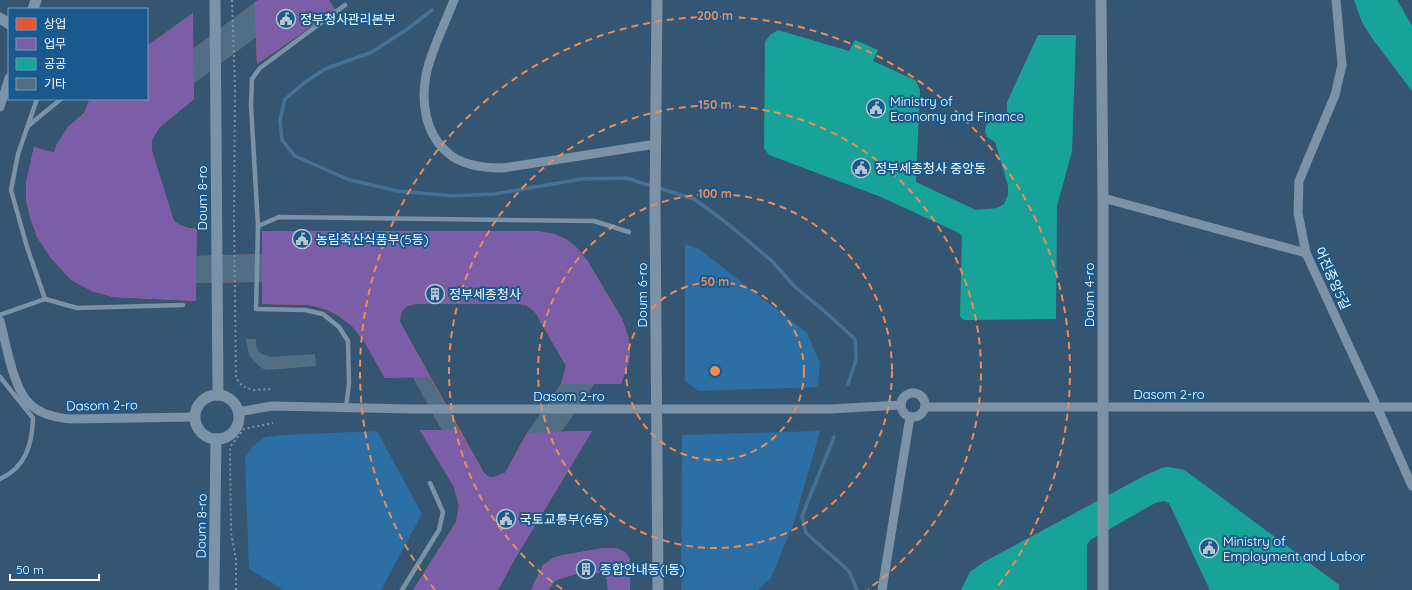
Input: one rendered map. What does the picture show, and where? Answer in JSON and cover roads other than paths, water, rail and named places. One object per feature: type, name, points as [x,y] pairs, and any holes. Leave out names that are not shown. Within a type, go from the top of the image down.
[{"type":"street","name":"Doum 8-ro","points":[[215,0],[218,395]]},
{"type":"street","points":[[454,0],[432,56],[424,89],[425,116],[430,130],[437,142],[448,154],[475,165],[489,168],[503,168],[656,144]]},
{"type":"street","name":"Doum 6-ro","points":[[657,0],[655,206],[658,590]]},
{"type":"street","name":"Doum 4-ro","points":[[1101,0],[1103,198],[1103,590]]},
{"type":"street","name":"어진중앙5길","points":[[1336,0],[1342,65],[1335,95],[1299,181],[1298,213],[1306,253],[1412,486]]},
{"type":"street","points":[[0,107],[8,81]]},
{"type":"street","points":[[1103,198],[1306,253]]},
{"type":"street","name":"Dasom 2-ro","points":[[0,321],[20,391],[29,403],[40,411],[55,417],[72,419],[195,417]]},
{"type":"street","points":[[914,393],[923,399],[925,407],[922,414],[910,417],[903,413],[901,405],[903,398],[914,393]]},
{"type":"street","points":[[211,396],[223,396],[232,402],[238,412],[239,418],[234,431],[223,438],[210,438],[199,430],[196,423],[196,410],[204,399],[211,396]]},
{"type":"street","name":"Dasom 2-ro","points":[[238,412],[272,406],[411,409],[830,409],[901,405]]},
{"type":"street","name":"Dasom 2-ro","points":[[925,407],[1412,407]]},
{"type":"street","points":[[882,590],[910,417]]},
{"type":"street","name":"Doum 8-ro","points":[[214,590],[216,439]]},
{"type":"lane","points":[[345,5],[260,68],[252,79],[251,105],[258,226],[256,309],[305,310],[323,314],[339,327],[348,341],[349,383],[346,408]]},
{"type":"lane","points":[[37,100],[18,154],[11,190],[27,247],[45,299]]},
{"type":"lane","points":[[27,127],[60,100]]},
{"type":"lane","points":[[258,226],[279,216],[594,222],[629,232]]},
{"type":"lane","points":[[0,315],[45,299],[77,308],[184,305]]},
{"type":"lane","points":[[0,377],[33,418],[32,433],[22,462],[13,472],[0,479]]},
{"type":"lane","points":[[402,590],[439,530],[443,512],[430,483]]},
{"type":"waterway","points":[[432,10],[409,28],[372,52],[325,69],[304,83],[285,99],[280,120],[282,140],[295,156],[347,179],[397,191],[453,196],[494,194],[582,179],[626,178],[694,199],[723,220],[772,261],[794,286],[855,339],[856,360],[848,384]]},
{"type":"waterway","points":[[834,437],[802,516],[806,533],[849,571],[857,590]]},
{"type":"place","name":"정부청사관리본부","points":[[286,19]]},
{"type":"place","name":"Ministry of Economy and Finance","points":[[876,108]]},
{"type":"place","name":"정부세종청사 중앙동","points":[[861,168]]},
{"type":"place","name":"농림축산식품부(5동)","points":[[302,239]]},
{"type":"place","name":"정부세종청사","points":[[435,294]]},
{"type":"place","name":"국토교통부(6동)","points":[[506,519]]},
{"type":"place","name":"Ministry of Employment and Labor","points":[[1209,548]]},
{"type":"place","name":"종합안내동(I동)","points":[[586,569]]}]
